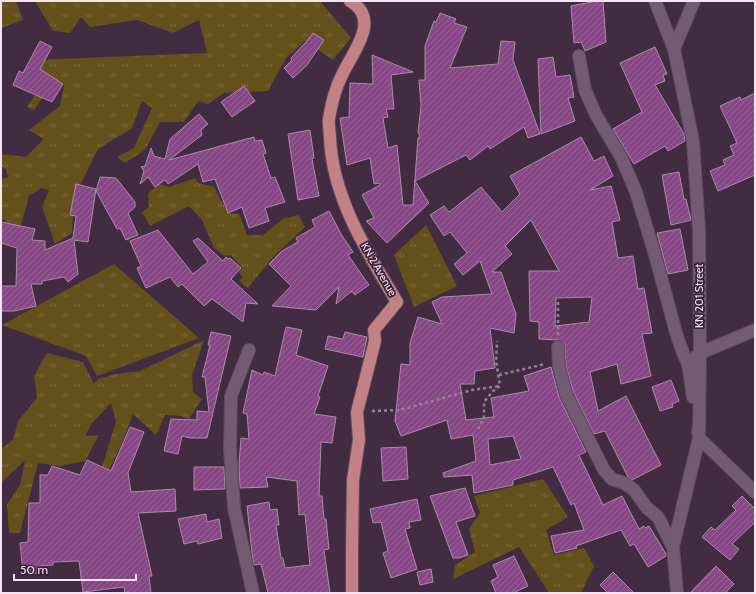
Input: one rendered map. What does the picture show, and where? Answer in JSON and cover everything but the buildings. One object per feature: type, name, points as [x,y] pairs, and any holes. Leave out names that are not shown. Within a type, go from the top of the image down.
[{"type":"main road","name":"KN 2 Avenue","points":[[350,1],[357,5],[364,14],[364,27],[359,44],[342,76],[329,119],[330,152],[339,189],[359,235],[397,302],[374,330],[375,341],[356,412],[359,440],[353,480],[352,593]]},
{"type":"street","name":"KN 201 Street","points":[[655,1],[674,50],[693,141],[699,229],[699,438],[673,547],[677,593]]},
{"type":"street","points":[[674,50],[694,1]]},
{"type":"street","points":[[579,56],[586,90],[596,115],[621,158],[636,192],[677,336],[688,364],[699,438],[755,492]]},
{"type":"street","points":[[688,364],[700,353],[755,330]]},
{"type":"street","points":[[558,346],[559,367],[566,394],[604,470],[612,479],[624,483],[634,490],[647,508],[658,517],[673,547]]},
{"type":"street","points":[[249,350],[231,396],[230,449],[234,508],[253,593]]},
{"type":"path","points":[[499,375],[544,365],[547,363],[549,353],[557,350],[558,346],[558,302]]},
{"type":"path","points":[[498,341],[496,361],[500,386]]},
{"type":"path","points":[[356,412],[400,410],[472,390],[500,386]]},
{"type":"path","points":[[478,429],[484,418],[484,402],[493,391],[500,386]]},
{"type":"green space","points":[[1,1],[16,1],[23,20],[1,28]]},
{"type":"green space","points":[[35,1],[320,1],[351,38],[333,60],[305,41],[286,58],[268,91],[224,93],[208,104],[198,101],[184,122],[160,122],[145,150],[125,163],[117,157],[134,148],[152,108],[142,101],[132,128],[98,149],[74,197],[72,233],[55,244],[42,207],[49,190],[41,188],[29,196],[18,236],[6,237],[5,219],[1,221],[1,179],[8,177],[6,169],[1,167],[1,154],[26,157],[44,139],[29,130],[60,106],[64,85],[52,84],[34,110],[27,107],[44,80],[31,60],[207,53],[199,20],[173,33],[137,20],[90,27],[81,17],[70,33],[53,31]]},
{"type":"green space","points":[[195,178],[199,183],[214,187],[228,213],[239,214],[247,235],[263,235],[283,219],[298,215],[305,227],[273,257],[248,288],[239,281],[243,277],[239,272],[242,268],[231,255],[225,256],[214,248],[202,220],[189,206],[150,226],[142,212],[149,207],[148,194],[158,184],[170,187]]},
{"type":"green space","points":[[426,225],[457,286],[414,307],[394,255]]},
{"type":"green space","points":[[114,264],[199,338],[97,376],[86,356],[2,325]]},
{"type":"green space","points":[[204,340],[192,375],[193,392],[202,399],[189,419],[181,416],[165,415],[156,435],[133,414],[122,443],[108,472],[99,476],[116,422],[111,403],[92,423],[85,436],[99,435],[85,461],[60,466],[38,463],[20,533],[9,533],[7,504],[20,485],[25,460],[1,483],[1,449],[13,440],[18,421],[37,398],[34,376],[47,353],[83,362],[94,384],[98,379],[115,374],[140,371]]},
{"type":"green space","points":[[543,479],[568,517],[546,530],[554,555],[584,548],[594,566],[581,593],[549,593],[519,547],[453,579],[455,565],[475,552],[469,529],[480,513],[474,496]]}]
